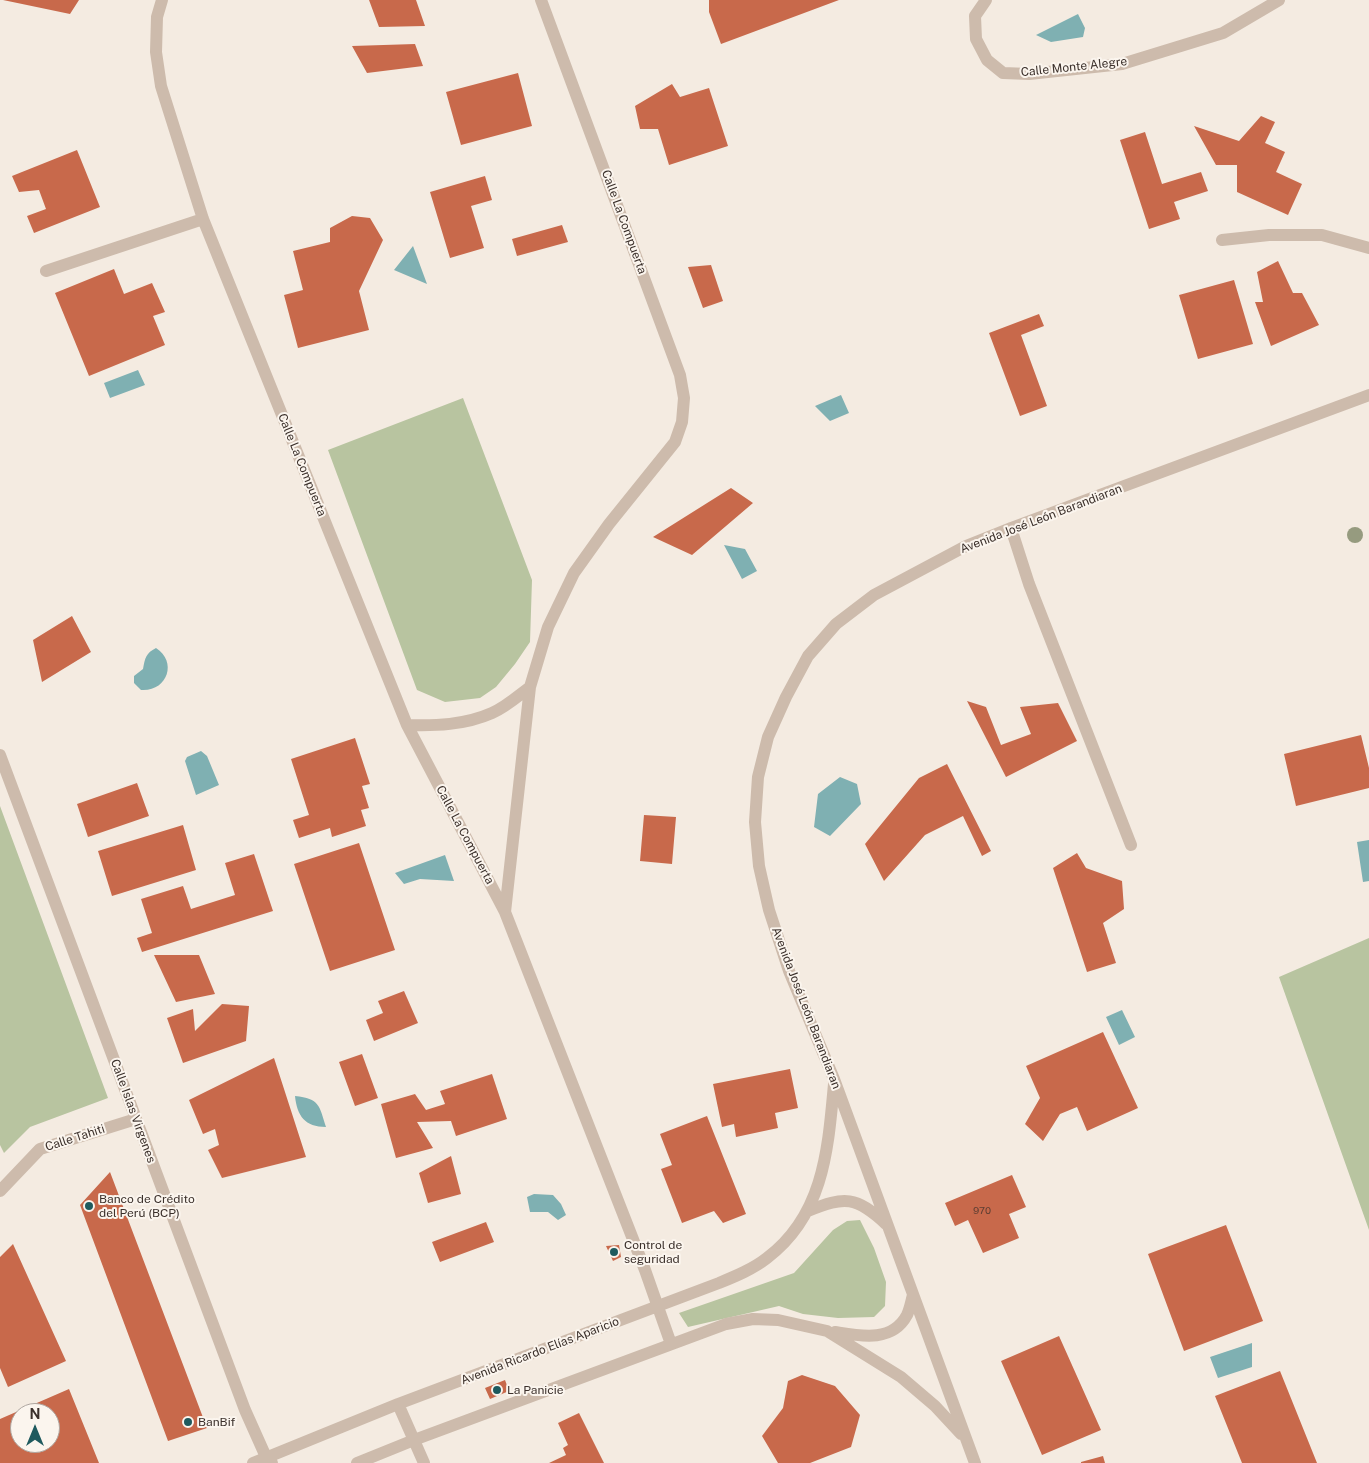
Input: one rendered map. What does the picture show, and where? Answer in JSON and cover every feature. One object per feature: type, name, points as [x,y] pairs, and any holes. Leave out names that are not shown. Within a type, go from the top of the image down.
[{"type":"street","name":"Calle La Compuerta","points":[[162,0],[157,17],[156,52],[161,86],[203,219],[407,725],[505,912],[671,1344]]},
{"type":"street","name":"Calle La Compuerta","points":[[505,912],[530,687],[548,626],[574,573],[609,524],[675,442],[682,422],[684,398],[680,375],[542,0]]},
{"type":"street","name":"Calle Monte Alegre","points":[[986,0],[975,16],[976,39],[987,60],[1003,73],[1029,74],[1122,64],[1223,32],[1279,0]]},
{"type":"street","points":[[46,271],[203,219]]},
{"type":"street","points":[[1222,240],[1269,235],[1322,235],[1369,248]]},
{"type":"street","name":"Avenida José León Barandiaran","points":[[975,1463],[834,1079],[789,971],[769,910],[759,866],[755,822],[758,777],[768,737],[786,697],[808,656],[836,624],[874,595],[966,546],[1369,395]]},
{"type":"street","points":[[1011,528],[1029,584],[1131,845]]},
{"type":"street","points":[[407,725],[433,726],[463,722],[492,713],[530,687]]},
{"type":"street","name":"Calle Islas Virgenes","points":[[0,755],[244,1410],[269,1460]]},
{"type":"street","name":"Avenida Ricardo Elías Aparicio","points":[[252,1463],[269,1460],[398,1404],[744,1272],[766,1259],[786,1242],[808,1212],[825,1156],[834,1079]]},
{"type":"street","name":"Calle Tahiti","points":[[0,1191],[40,1149],[136,1119]]},
{"type":"street","points":[[808,1212],[826,1204],[842,1200],[859,1203],[871,1210],[887,1226]]},
{"type":"street","points":[[357,1463],[726,1324],[753,1319],[778,1320],[827,1331],[868,1337],[884,1334],[899,1326],[907,1314],[913,1296]]},
{"type":"street","points":[[827,1331],[901,1376],[935,1406],[966,1439]]},
{"type":"street","points":[[398,1404],[424,1463]]},
{"type":"green space","points":[[463,398],[532,580],[530,642],[496,687],[480,698],[445,702],[417,690],[328,450]]},
{"type":"green space","points":[[0,806],[108,1098],[30,1127],[4,1153],[0,1145]]},
{"type":"green space","points":[[1369,938],[1369,1230],[1279,977]]},
{"type":"green space","points":[[860,1220],[874,1248],[886,1282],[885,1306],[874,1317],[838,1318],[803,1314],[779,1306],[688,1327],[679,1313],[794,1273],[833,1230],[847,1221]]},
{"type":"water","points":[[1078,14],[1085,28],[1083,37],[1051,42],[1036,35]]},
{"type":"water","points":[[413,246],[427,284],[394,270]]},
{"type":"water","points":[[138,370],[145,385],[110,398],[104,383]]},
{"type":"water","points":[[841,395],[849,413],[830,421],[815,406]]},
{"type":"water","points":[[724,545],[745,549],[757,571],[742,579]]},
{"type":"water","points":[[156,648],[167,661],[166,675],[157,686],[141,690],[134,683],[134,676],[143,669],[146,656]]},
{"type":"water","points":[[201,751],[207,756],[219,785],[196,795],[185,761],[187,757]]},
{"type":"water","points":[[840,777],[857,784],[861,804],[830,836],[814,827],[818,794]]},
{"type":"water","points":[[1369,840],[1369,881],[1363,882],[1357,842]]},
{"type":"water","points":[[445,855],[454,881],[420,879],[404,884],[395,873]]},
{"type":"water","points":[[1122,1010],[1135,1037],[1119,1045],[1106,1017]]},
{"type":"water","points":[[295,1096],[309,1099],[317,1104],[326,1127],[313,1125],[303,1119],[300,1115]]},
{"type":"water","points":[[534,1194],[553,1195],[561,1204],[566,1215],[558,1220],[548,1212],[530,1212],[527,1197]]},
{"type":"water","points":[[1252,1343],[1252,1367],[1218,1378],[1210,1357]]},
{"type":"building","points":[[3,0],[79,0],[70,14]]},
{"type":"building","points":[[369,0],[416,0],[425,26],[379,27]]},
{"type":"building","points":[[709,0],[839,0],[721,44],[709,12]]},
{"type":"building","points":[[415,44],[423,66],[367,73],[352,46]]},
{"type":"building","points":[[518,73],[532,126],[461,145],[446,92]]},
{"type":"building","points":[[672,84],[680,97],[709,88],[728,146],[669,165],[658,129],[640,129],[635,106]]},
{"type":"building","points":[[1261,116],[1275,122],[1265,143],[1285,152],[1276,172],[1302,184],[1288,215],[1237,192],[1237,165],[1216,165],[1194,126],[1239,141]]},
{"type":"building","points":[[1145,132],[1162,184],[1201,172],[1208,191],[1174,202],[1180,219],[1149,229],[1120,140]]},
{"type":"building","points":[[77,150],[100,207],[34,233],[27,216],[46,209],[39,190],[19,192],[12,176]]},
{"type":"building","points":[[485,176],[492,200],[471,206],[484,248],[450,258],[430,192]]},
{"type":"building","points":[[352,216],[370,218],[383,240],[359,291],[369,330],[298,348],[284,295],[303,290],[293,251],[330,242],[330,228]]},
{"type":"building","points":[[562,225],[568,242],[517,256],[512,239]]},
{"type":"building","points":[[1278,261],[1293,293],[1302,293],[1319,325],[1271,346],[1255,302],[1263,302],[1257,272]]},
{"type":"building","points":[[711,265],[723,301],[703,308],[688,267]]},
{"type":"building","points":[[114,269],[124,294],[152,283],[165,312],[153,316],[165,345],[89,376],[55,293]]},
{"type":"building","points":[[1234,280],[1253,344],[1198,359],[1179,295]]},
{"type":"building","points":[[1039,314],[1044,326],[1021,335],[1047,406],[1020,416],[989,333]]},
{"type":"building","points":[[731,488],[753,503],[692,555],[653,537]]},
{"type":"building","points":[[72,616],[91,652],[42,682],[33,640]]},
{"type":"building","points":[[967,701],[986,707],[1001,745],[1031,734],[1020,707],[1058,703],[1077,741],[1006,777]]},
{"type":"building","points":[[1361,735],[1369,768],[1369,788],[1296,806],[1284,754]]},
{"type":"building","points":[[355,738],[370,784],[362,786],[369,808],[361,810],[366,826],[332,837],[330,828],[299,838],[293,820],[309,815],[291,759]]},
{"type":"building","points":[[947,764],[991,851],[982,856],[963,816],[925,835],[884,881],[865,844],[919,778]]},
{"type":"building","points":[[137,783],[149,816],[88,837],[77,804]]},
{"type":"building","points":[[644,815],[676,817],[672,864],[640,861]]},
{"type":"building","points":[[183,825],[196,870],[112,896],[98,851]]},
{"type":"building","points":[[359,843],[395,950],[330,971],[294,864]]},
{"type":"building","points":[[1077,853],[1086,868],[1122,881],[1124,909],[1103,923],[1116,963],[1087,972],[1053,868]]},
{"type":"building","points":[[254,854],[273,911],[142,952],[137,938],[152,933],[141,899],[183,886],[191,909],[235,895],[225,863]]},
{"type":"building","points":[[154,955],[199,955],[215,994],[176,1002]]},
{"type":"building","points":[[404,991],[418,1023],[374,1041],[366,1020],[383,1013],[378,1001]]},
{"type":"building","points":[[222,1004],[249,1006],[246,1041],[183,1063],[167,1018],[193,1009],[195,1031]]},
{"type":"building","points":[[1103,1032],[1138,1108],[1087,1131],[1077,1107],[1060,1114],[1043,1141],[1025,1124],[1040,1098],[1026,1066]]},
{"type":"building","points":[[362,1054],[378,1098],[355,1106],[339,1062]]},
{"type":"building","points":[[274,1058],[306,1157],[222,1178],[208,1150],[219,1145],[215,1129],[203,1134],[189,1100]]},
{"type":"building","points":[[790,1069],[798,1108],[775,1113],[778,1128],[736,1137],[734,1124],[722,1127],[713,1084]]},
{"type":"building","points":[[492,1074],[507,1119],[456,1136],[451,1121],[417,1122],[433,1148],[396,1158],[381,1104],[415,1094],[426,1110],[445,1104],[440,1091]]},
{"type":"building","points":[[707,1116],[746,1214],[723,1223],[714,1211],[682,1223],[661,1169],[672,1165],[660,1134]]},
{"type":"building","points":[[451,1156],[461,1194],[428,1203],[419,1173]]},
{"type":"building","points":[[110,1172],[207,1428],[168,1441],[80,1205]]},
{"type":"building","points":[[1012,1175],[1026,1207],[1009,1214],[1019,1238],[983,1253],[968,1220],[955,1226],[945,1203]]},
{"type":"building","points":[[486,1222],[494,1242],[440,1262],[432,1242]]},
{"type":"building","points":[[1226,1225],[1263,1321],[1184,1351],[1148,1254]]},
{"type":"building","points":[[13,1244],[66,1361],[8,1387],[0,1368],[0,1257]]},
{"type":"building","name":"Control de seguridad","points":[[619,1245],[621,1257],[613,1261],[606,1246]]},
{"type":"building","points":[[1059,1336],[1101,1430],[1042,1455],[1001,1361]]},
{"type":"building","points":[[1280,1371],[1317,1463],[1242,1463],[1215,1396]]},
{"type":"building","points":[[802,1375],[835,1386],[860,1415],[851,1447],[810,1463],[778,1463],[762,1436],[783,1408],[788,1381]]},
{"type":"building","name":"La Panicie","points":[[505,1380],[509,1391],[490,1399],[485,1388]]},
{"type":"building","points":[[69,1389],[99,1463],[0,1463],[0,1419],[10,1415],[10,1453],[60,1453],[60,1403],[37,1403]]},
{"type":"building","points":[[579,1413],[604,1463],[549,1463],[566,1455],[563,1448],[568,1445],[558,1423]]},
{"type":"building","points":[[1103,1456],[1105,1463],[1081,1463],[1081,1462]]},
{"type":"place","name":"Banco de Crédito del Perú (BCP)","points":[[89,1206]]},
{"type":"place","name":"Control de seguridad","points":[[614,1252]]},
{"type":"place","name":"La Panicie","points":[[497,1390]]},
{"type":"place","name":"BanBif","points":[[188,1422]]}]
